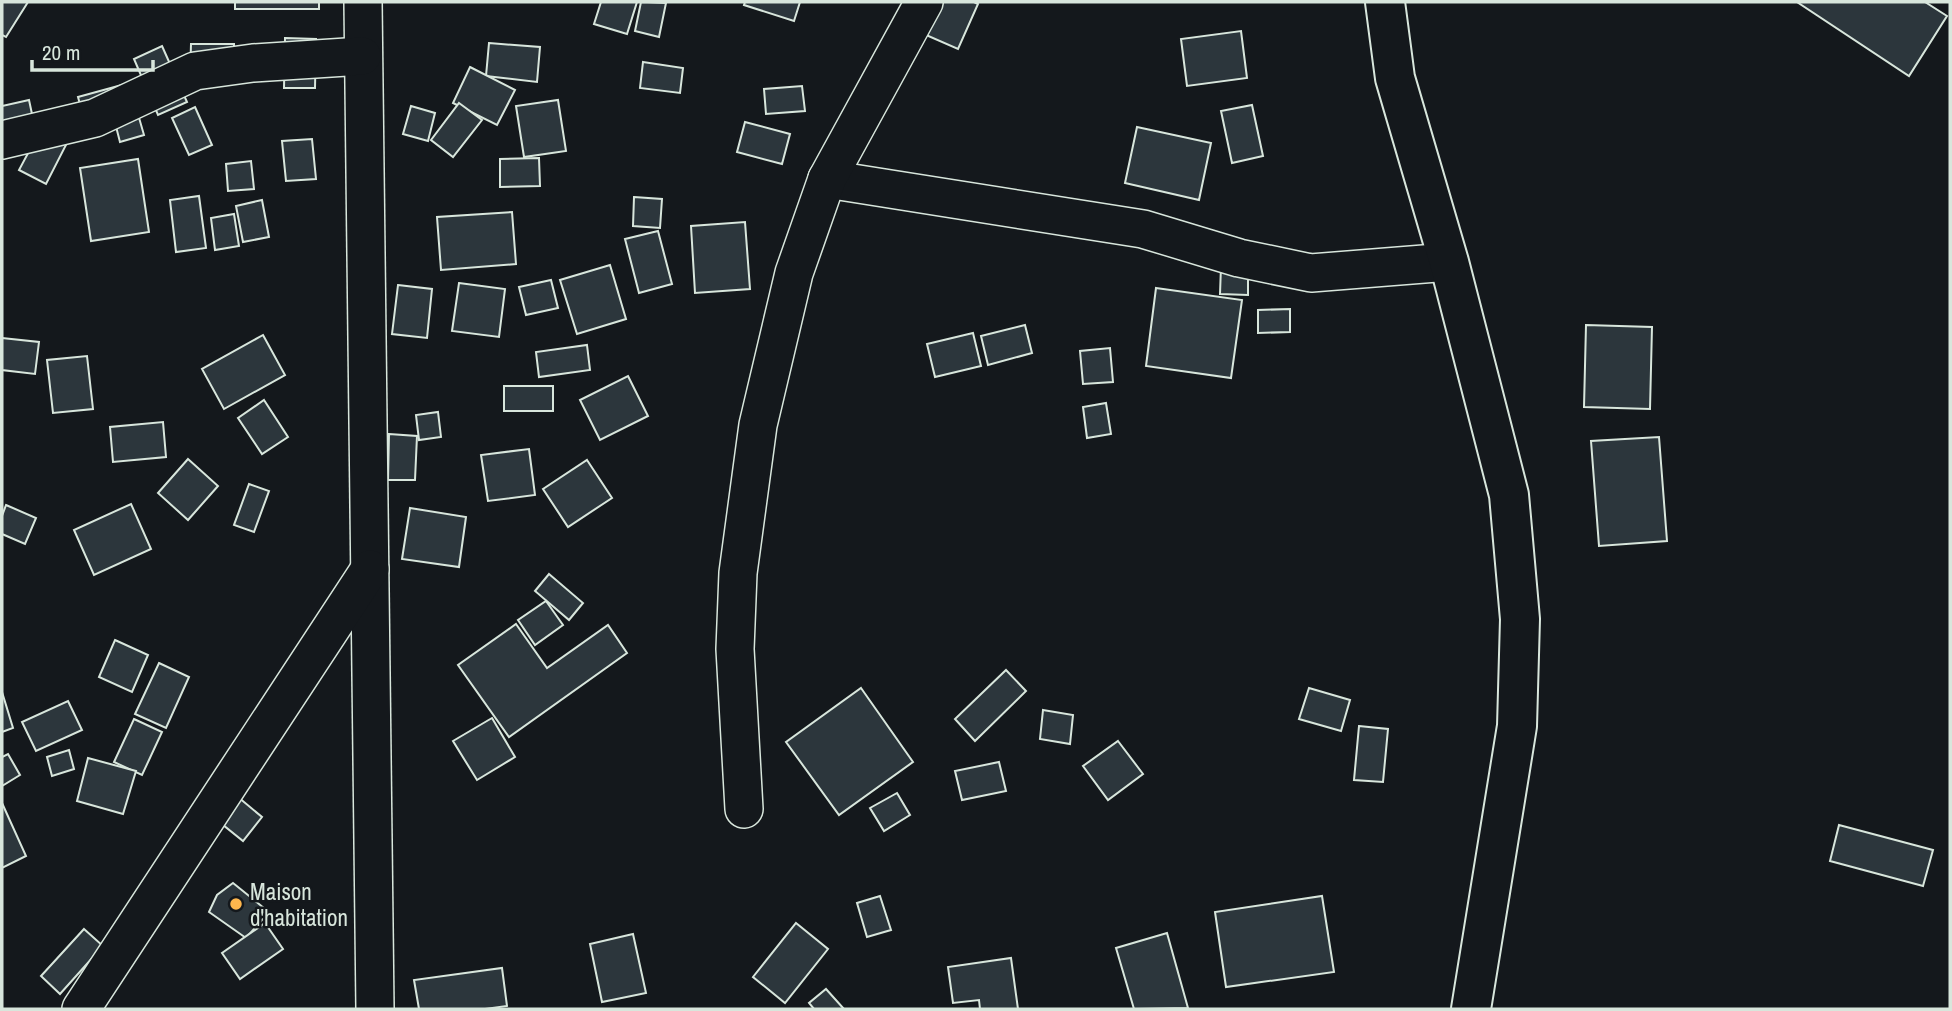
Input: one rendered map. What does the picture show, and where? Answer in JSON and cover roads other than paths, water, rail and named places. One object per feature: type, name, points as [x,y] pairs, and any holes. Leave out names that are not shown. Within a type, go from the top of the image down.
[{"type":"main road","points":[[1385,2],[1395,78],[1449,262],[1509,495],[1520,619],[1517,726],[1471,1009]]},
{"type":"street","points":[[363,2],[375,1009]]},
{"type":"street","points":[[744,809],[735,649],[740,559],[758,425],[794,273],[827,179],[924,2]]},
{"type":"street","points":[[2,140],[95,118],[195,71],[253,63],[362,56]]},
{"type":"street","points":[[827,179],[1143,229],[1239,258],[1311,273],[1449,262]]},
{"type":"street","points":[[81,1009],[370,569]]},
{"type":"place","name":"Maison d'habitation","points":[[236,904]]}]
